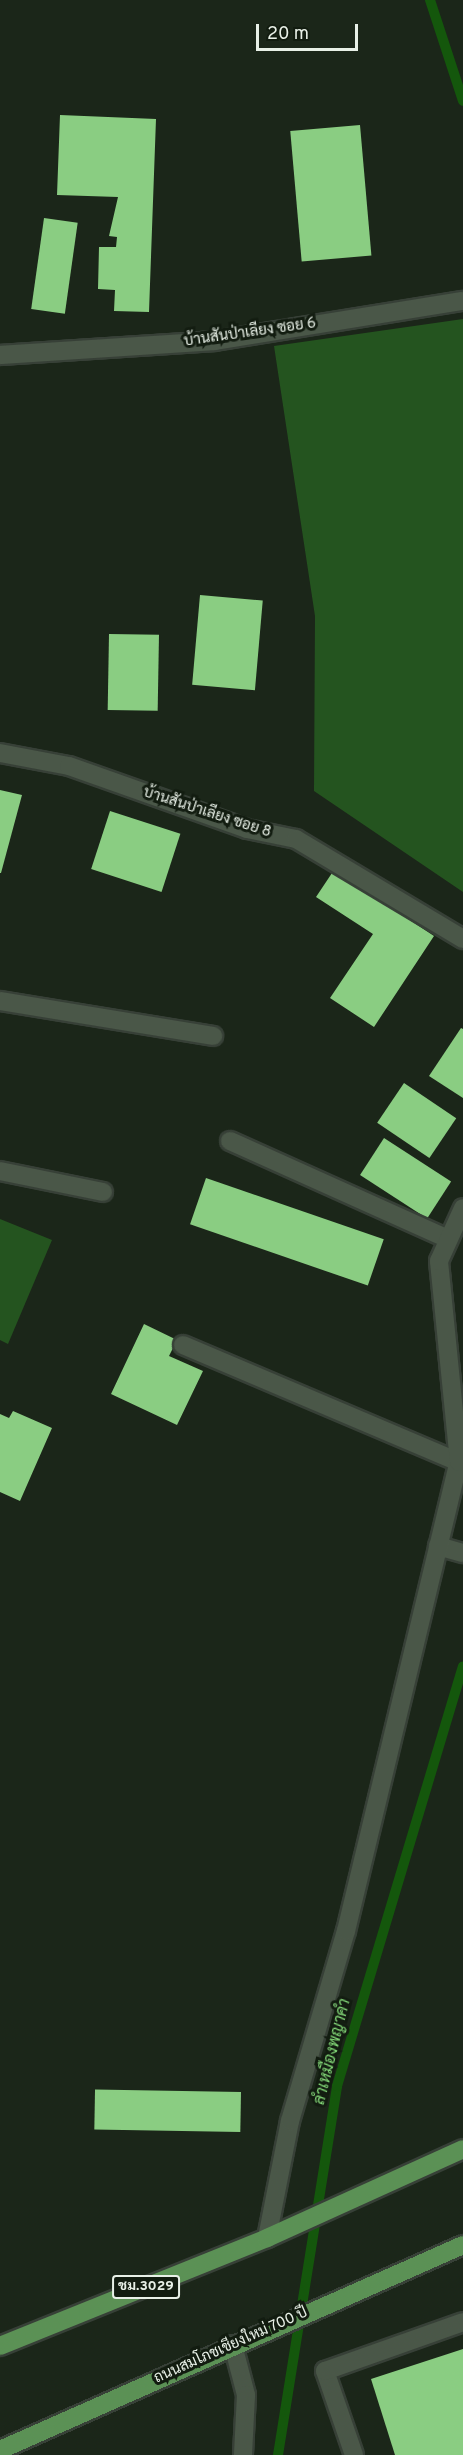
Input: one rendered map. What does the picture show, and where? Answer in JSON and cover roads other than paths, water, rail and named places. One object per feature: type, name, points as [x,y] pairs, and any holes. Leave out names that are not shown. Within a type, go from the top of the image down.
[{"type":"main road","name":"ชม.3029","points":[[0,2346],[267,2238],[377,2191],[463,2149]]},
{"type":"main road","name":"ถนนสมโภชเชียงใหม่ 700 ปี","points":[[0,2450],[233,2344],[463,2245]]},
{"type":"street","name":"บ้านสันป่าเลียง ซอย 6","points":[[0,355],[215,341],[463,301]]},
{"type":"street","name":"บ้านสันป่าเลียง ซอย 8","points":[[0,753],[69,766],[247,829],[296,839],[463,939]]},
{"type":"street","points":[[0,1001],[213,1036]]},
{"type":"street","points":[[230,1141],[448,1239]]},
{"type":"street","points":[[0,1171],[103,1192]]},
{"type":"street","points":[[267,2238],[290,2121],[346,1931],[459,1462],[439,1261],[463,1208]]},
{"type":"street","points":[[183,1345],[459,1462]]},
{"type":"street","points":[[438,1546],[463,1553]]},
{"type":"street","points":[[354,2455],[325,2371],[463,2322]]},
{"type":"street","points":[[233,2344],[246,2395],[243,2455]]},
{"type":"waterway","name":"ลำเหมืองพญาคำ","points":[[430,0],[463,101]]},
{"type":"waterway","name":"ลำเหมืองพญาคำ","points":[[278,2455],[337,2086],[463,1667]]}]
